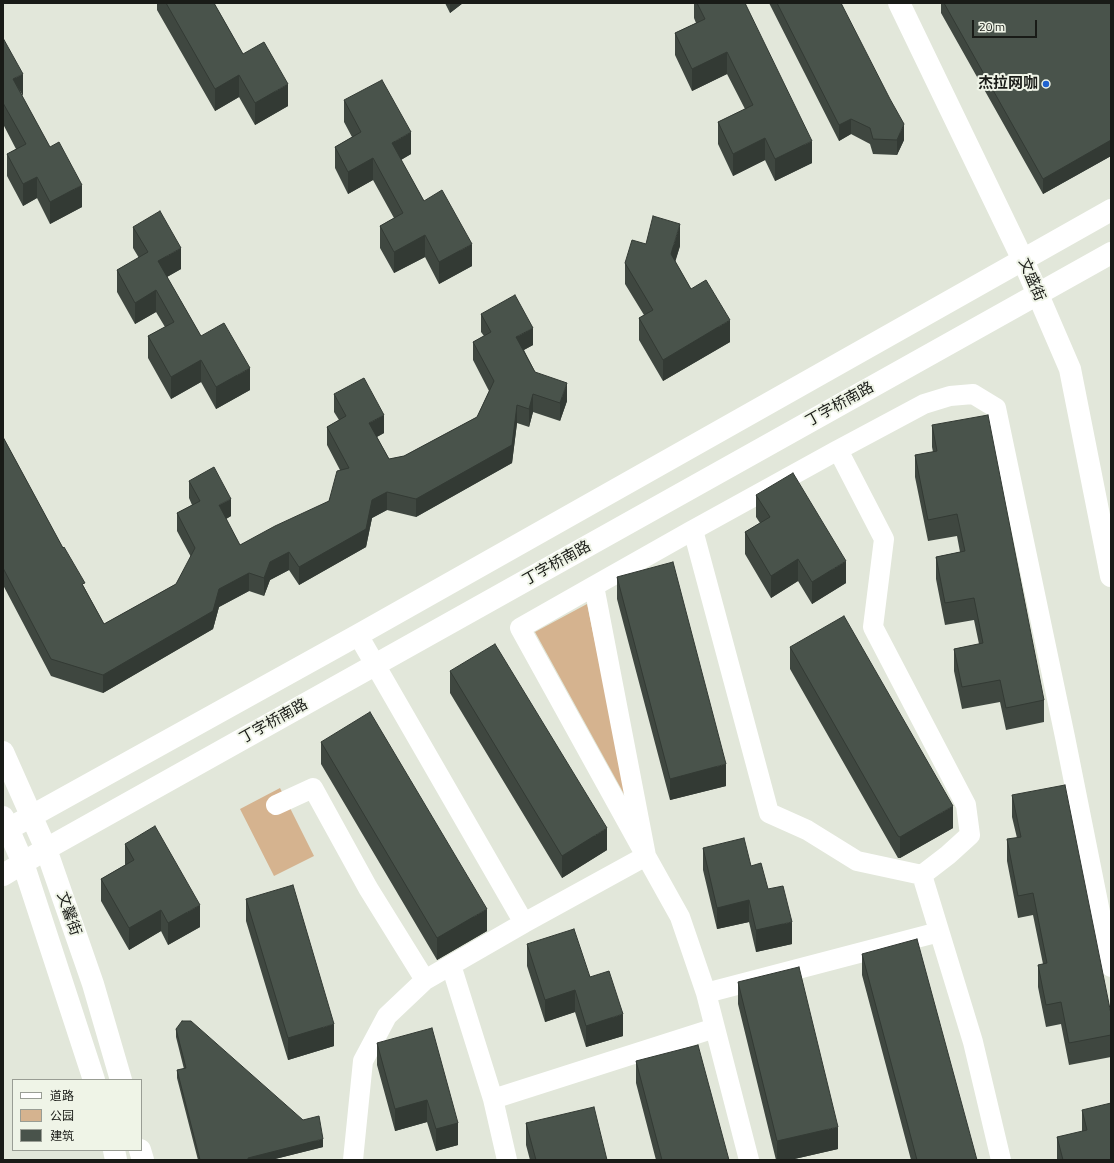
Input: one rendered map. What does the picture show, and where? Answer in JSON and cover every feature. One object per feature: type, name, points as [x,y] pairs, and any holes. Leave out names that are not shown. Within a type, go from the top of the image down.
[{"type":"main road","name":"文盛街","points":[[899,3],[1023,260],[1070,369],[1110,567]]},
{"type":"main road","points":[[5,826],[32,816],[358,635],[1111,210]]},
{"type":"main road","name":"丁字桥南路","points":[[3,875],[46,849],[1111,253]]},
{"type":"main road","name":"文馨街","points":[[3,752],[46,849],[93,984],[121,1079]]},
{"type":"main road","name":"文馨街","points":[[5,826],[23,863],[94,1079]]},
{"type":"street","points":[[749,1160],[706,993],[680,917],[520,628],[692,530],[838,450],[924,404],[950,396],[973,394],[996,408],[1111,967]]},
{"type":"street","points":[[692,530],[769,813],[807,830],[857,861],[922,875],[948,855],[970,835],[966,805],[874,627],[884,539],[838,450]]},
{"type":"street","points":[[594,586],[646,856]]},
{"type":"street","points":[[358,635],[524,923]]},
{"type":"street","points":[[276,805],[313,788],[368,888],[425,980]]},
{"type":"street","points":[[353,1160],[363,1061],[387,1016],[425,980],[524,923],[646,856]]},
{"type":"street","points":[[922,875],[973,1042],[1001,1160]]},
{"type":"street","points":[[706,993],[939,932]]},
{"type":"street","points":[[451,965],[493,1099],[507,1160]]},
{"type":"street","points":[[493,1099],[715,1028]]},
{"type":"green space","points":[[587,604],[629,803],[535,632]]},
{"type":"green space","points":[[280,788],[314,856],[274,876],[240,809]]},
{"type":"building","points":[[166,3],[214,3],[243,54],[264,42],[288,84],[255,103],[239,75],[215,89]]},
{"type":"building","points":[[697,3],[745,3],[812,141],[775,159],[765,138],[733,154],[718,122],[753,105],[727,52],[692,69],[675,33],[705,19]]},
{"type":"building","points":[[777,3],[841,3],[904,124],[897,140],[873,139],[870,128],[851,119],[839,125]]},
{"type":"building","name":"杰拉网咖","points":[[944,3],[1111,3],[1111,140],[1043,179]]},
{"type":"building","points":[[3,38],[23,74],[13,79],[50,147],[59,142],[82,185],[50,202],[37,177],[23,184],[7,154],[26,144],[3,103]]},
{"type":"building","points":[[382,80],[411,132],[392,143],[424,201],[442,190],[472,244],[439,262],[425,235],[394,252],[380,226],[403,213],[373,158],[348,172],[335,147],[361,132],[344,100]]},
{"type":"building","points":[[160,211],[181,248],[158,261],[201,336],[224,323],[250,368],[216,387],[201,360],[171,377],[148,336],[174,322],[156,290],[135,303],[117,270],[148,252],[133,227]]},
{"type":"building","points":[[653,216],[680,224],[671,254],[691,289],[706,280],[730,320],[663,360],[639,318],[653,310],[625,263],[632,240],[646,244]]},
{"type":"building","points":[[515,295],[533,328],[516,337],[535,372],[567,383],[560,403],[533,394],[529,409],[517,405],[512,445],[416,499],[387,492],[372,500],[366,529],[299,567],[289,552],[270,562],[264,578],[249,573],[219,589],[213,611],[103,675],[51,659],[3,568],[3,437],[63,548],[64,547],[85,583],[82,584],[104,624],[176,584],[195,548],[177,513],[200,501],[189,481],[214,467],[231,499],[219,505],[240,545],[275,526],[329,501],[337,471],[349,468],[327,427],[346,416],[334,394],[364,378],[384,415],[369,423],[389,459],[404,456],[477,417],[494,381],[473,342],[491,332],[481,314]]},
{"type":"building","points":[[988,415],[1044,700],[1006,708],[1000,680],[962,687],[954,649],[983,643],[974,598],[945,603],[936,557],[965,551],[957,514],[928,520],[915,455],[937,451],[932,425]]},
{"type":"building","points":[[793,473],[846,561],[812,582],[798,559],[771,576],[745,532],[770,517],[756,495]]},
{"type":"building","points":[[673,562],[726,764],[670,779],[617,577]]},
{"type":"building","points":[[844,616],[953,806],[900,837],[898,836],[790,647]]},
{"type":"building","points":[[495,644],[607,828],[562,856],[450,671]]},
{"type":"building","points":[[370,712],[487,909],[437,938],[321,742]]},
{"type":"building","points":[[1065,785],[1111,1014],[1111,1035],[1069,1043],[1061,1002],[1046,1005],[1038,965],[1047,963],[1033,893],[1018,896],[1007,839],[1021,837],[1012,795]]},
{"type":"building","points":[[155,826],[200,905],[168,923],[161,910],[129,928],[101,879],[134,860],[125,844]]},
{"type":"building","points":[[744,838],[751,866],[761,863],[768,889],[783,886],[792,922],[756,930],[749,900],[717,908],[703,848]]},
{"type":"building","points":[[293,885],[334,1024],[288,1038],[246,899]]},
{"type":"building","points":[[574,929],[590,977],[609,971],[623,1014],[586,1026],[575,990],[545,1000],[527,944]]},
{"type":"building","points":[[917,939],[977,1160],[917,1160],[862,954]]},
{"type":"building","points":[[799,967],[838,1127],[777,1141],[738,982]]},
{"type":"building","points":[[182,1021],[191,1021],[303,1120],[319,1116],[323,1139],[248,1158],[248,1160],[200,1160],[177,1070],[186,1068],[176,1029]]},
{"type":"building","points":[[432,1028],[458,1123],[436,1129],[427,1100],[395,1109],[377,1043]]},
{"type":"building","points":[[698,1045],[729,1160],[662,1160],[636,1061]]},
{"type":"building","points":[[1111,1103],[1111,1160],[1063,1160],[1057,1137],[1087,1130],[1082,1110]]},
{"type":"building","points":[[594,1107],[607,1160],[536,1160],[526,1123]]},
{"type":"place","name":"杰拉网咖","points":[[1046,84]]}]
